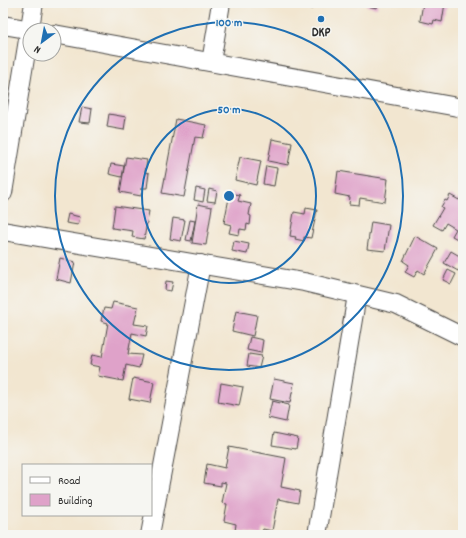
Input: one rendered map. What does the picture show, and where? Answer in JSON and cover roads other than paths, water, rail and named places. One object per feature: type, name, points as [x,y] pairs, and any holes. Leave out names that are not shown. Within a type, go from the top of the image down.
[{"type":"street","points":[[32,22],[34,3]]},
{"type":"street","points":[[211,62],[221,3]]},
{"type":"street","points":[[3,25],[22,28]]},
{"type":"street","points":[[62,35],[463,108]]},
{"type":"street","points":[[3,193],[26,62]]},
{"type":"street","points":[[3,231],[304,282],[396,304],[463,337]]},
{"type":"street","points":[[150,535],[201,264]]},
{"type":"street","points":[[316,535],[357,295]]},
{"type":"place","name":"DKP","points":[[321,19]]}]
